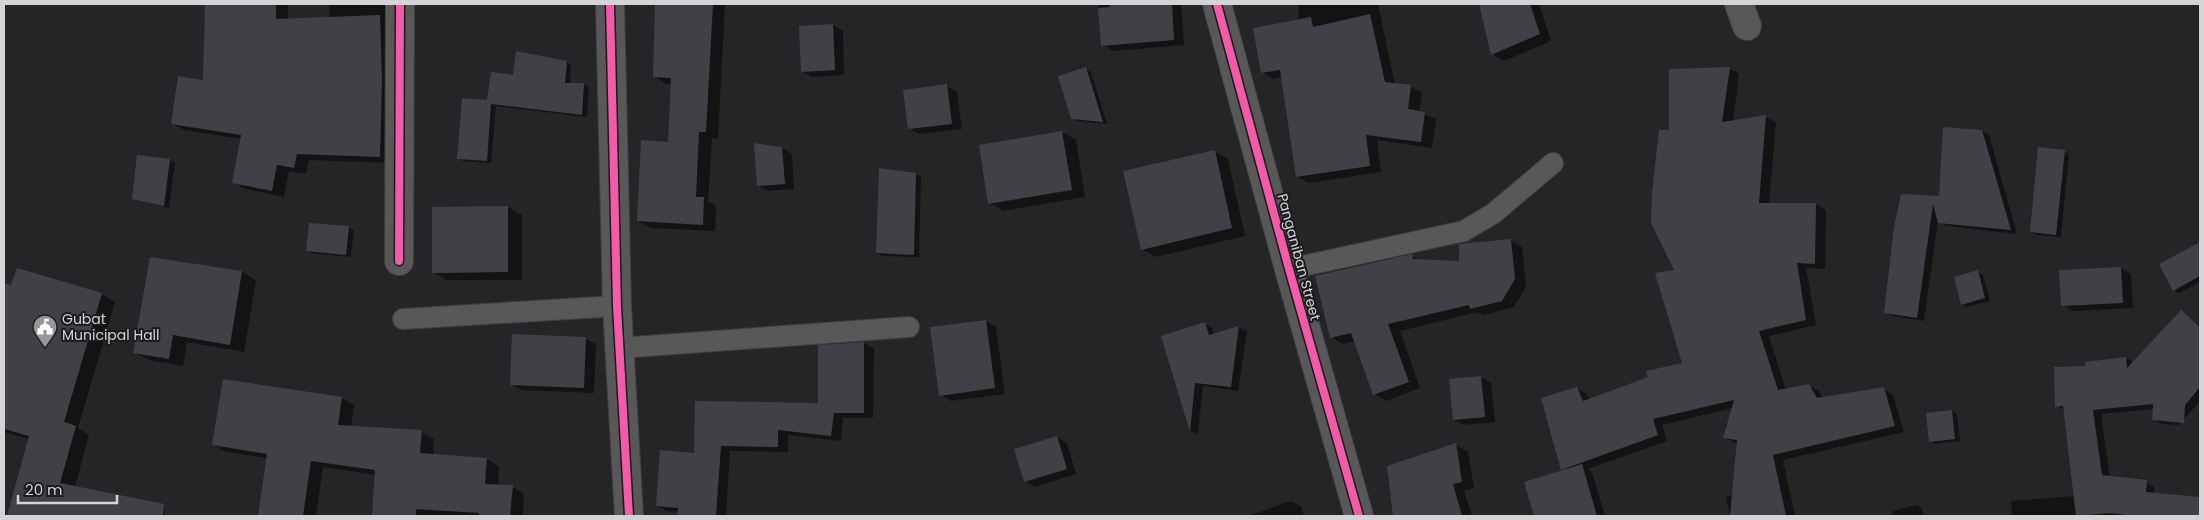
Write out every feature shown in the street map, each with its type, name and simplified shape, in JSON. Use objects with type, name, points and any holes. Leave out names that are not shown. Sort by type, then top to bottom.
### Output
[{"type":"street","points":[[399,261],[400,4]]},
{"type":"street","points":[[610,4],[617,306],[629,516]]},
{"type":"street","name":"Panganiban Street","points":[[1217,4],[1359,516]]},
{"type":"lane","points":[[1289,269],[1464,231],[1494,213],[1553,163]]},
{"type":"lane","points":[[403,319],[617,306]]},
{"type":"lane","points":[[620,348],[909,327]]},
{"type":"building","points":[[205,4],[276,4],[276,19],[380,15],[382,80],[380,157],[297,154],[294,168],[277,165],[272,191],[232,183],[241,135],[171,124],[178,76],[203,80]]},
{"type":"building","points":[[655,4],[713,4],[706,132],[699,132],[696,197],[704,197],[703,225],[637,221],[641,140],[668,142],[671,78],[653,77]]},
{"type":"building","points":[[1109,4],[1172,4],[1174,40],[1101,46],[1098,8],[1110,7]]},
{"type":"building","points":[[1479,4],[1530,4],[1540,34],[1491,55]]},
{"type":"building","points":[[1370,14],[1385,82],[1411,85],[1408,109],[1425,112],[1421,142],[1366,135],[1370,166],[1296,177],[1280,70],[1261,73],[1253,28],[1311,17],[1313,27]]},
{"type":"building","points":[[833,24],[835,70],[801,72],[799,26]]},
{"type":"building","points":[[516,51],[567,61],[565,83],[584,83],[582,115],[491,104],[487,161],[457,159],[462,98],[487,100],[491,72],[513,75]]},
{"type":"building","points":[[1086,67],[1103,122],[1071,119],[1058,76]]},
{"type":"building","points":[[1730,67],[1722,122],[1766,115],[1759,203],[1816,203],[1815,264],[1797,263],[1806,320],[1759,331],[1778,390],[1809,384],[1817,398],[1884,387],[1895,426],[1773,455],[1786,516],[1730,516],[1737,440],[1723,438],[1734,400],[1653,419],[1658,435],[1561,470],[1541,398],[1577,387],[1583,401],[1648,377],[1646,371],[1682,363],[1655,273],[1674,270],[1651,223],[1652,193],[1659,130],[1669,130],[1669,69]]},
{"type":"building","points":[[947,84],[952,124],[908,129],[903,90]]},
{"type":"building","points":[[1943,127],[1982,130],[2011,230],[1938,223],[1933,204],[1917,318],[1884,313],[1894,227],[1901,194],[1939,196]]},
{"type":"building","points":[[1062,131],[1072,190],[988,204],[979,145]]},
{"type":"building","points":[[754,143],[782,147],[785,184],[757,186]]},
{"type":"building","points":[[2038,147],[2065,150],[2056,235],[2030,232]]},
{"type":"building","points":[[1215,150],[1232,228],[1141,250],[1123,171]]},
{"type":"building","points":[[137,155],[170,159],[164,206],[132,199]]},
{"type":"building","points":[[879,168],[916,173],[914,255],[876,253]]},
{"type":"building","points":[[508,206],[508,272],[432,273],[432,207]]},
{"type":"building","points":[[309,223],[349,226],[346,255],[306,251]]},
{"type":"building","points":[[1511,239],[1515,279],[1502,301],[1470,309],[1469,305],[1388,324],[1409,382],[1373,395],[1351,333],[1330,338],[1315,276],[1412,254],[1413,259],[1459,261],[1459,244]]},
{"type":"building","points":[[2200,242],[2200,276],[2173,291],[2159,264]]},
{"type":"building","points":[[150,257],[242,271],[230,345],[173,335],[169,359],[133,353]]},
{"type":"building","points":[[2121,267],[2123,303],[2061,306],[2059,270]]},
{"type":"building","points":[[17,268],[102,293],[64,422],[76,426],[60,483],[164,504],[163,516],[7,516],[29,436],[4,429],[4,283],[11,285]]},
{"type":"building","points":[[1978,270],[1985,298],[1961,305],[1954,277]]},
{"type":"building","points":[[2181,310],[2200,327],[2200,387],[2185,405],[2184,423],[2152,420],[2153,404],[2093,410],[2102,475],[2147,480],[2146,492],[2200,497],[2200,516],[2134,516],[2110,513],[2076,516],[2063,406],[2055,407],[2054,367],[2085,366],[2085,362],[2126,357],[2127,368]]},
{"type":"building","points":[[986,320],[995,388],[939,396],[930,327]]},
{"type":"building","points":[[1205,322],[1209,335],[1239,326],[1231,387],[1195,383],[1190,432],[1161,336]]},
{"type":"building","points":[[512,334],[586,337],[584,388],[510,385]]},
{"type":"building","points":[[864,342],[864,413],[834,413],[831,436],[778,430],[778,447],[721,446],[716,516],[677,516],[678,508],[656,506],[660,450],[694,453],[695,401],[818,403],[818,345]]},
{"type":"building","points":[[1481,376],[1485,417],[1453,420],[1449,379]]},
{"type":"building","points":[[223,379],[342,397],[338,425],[422,430],[420,453],[487,458],[485,484],[513,485],[510,516],[479,516],[479,513],[416,509],[416,516],[372,516],[375,470],[311,461],[303,516],[258,516],[267,454],[212,445]]},
{"type":"building","points":[[1952,410],[1955,439],[1929,442],[1926,413]]},
{"type":"building","points":[[1057,436],[1067,469],[1024,482],[1014,449]]},
{"type":"building","points":[[1456,443],[1462,482],[1453,484],[1462,516],[1393,516],[1387,466]]},
{"type":"building","points":[[1582,464],[1597,516],[1534,516],[1524,482]]},
{"type":"cycle path","points":[[399,261],[400,4]]},
{"type":"cycle path","points":[[610,4],[617,306],[629,516]]},
{"type":"cycle path","points":[[1217,4],[1359,516]]},
{"type":"place","name":"Gubat Municipal Hall","points":[[45,348]]}]
